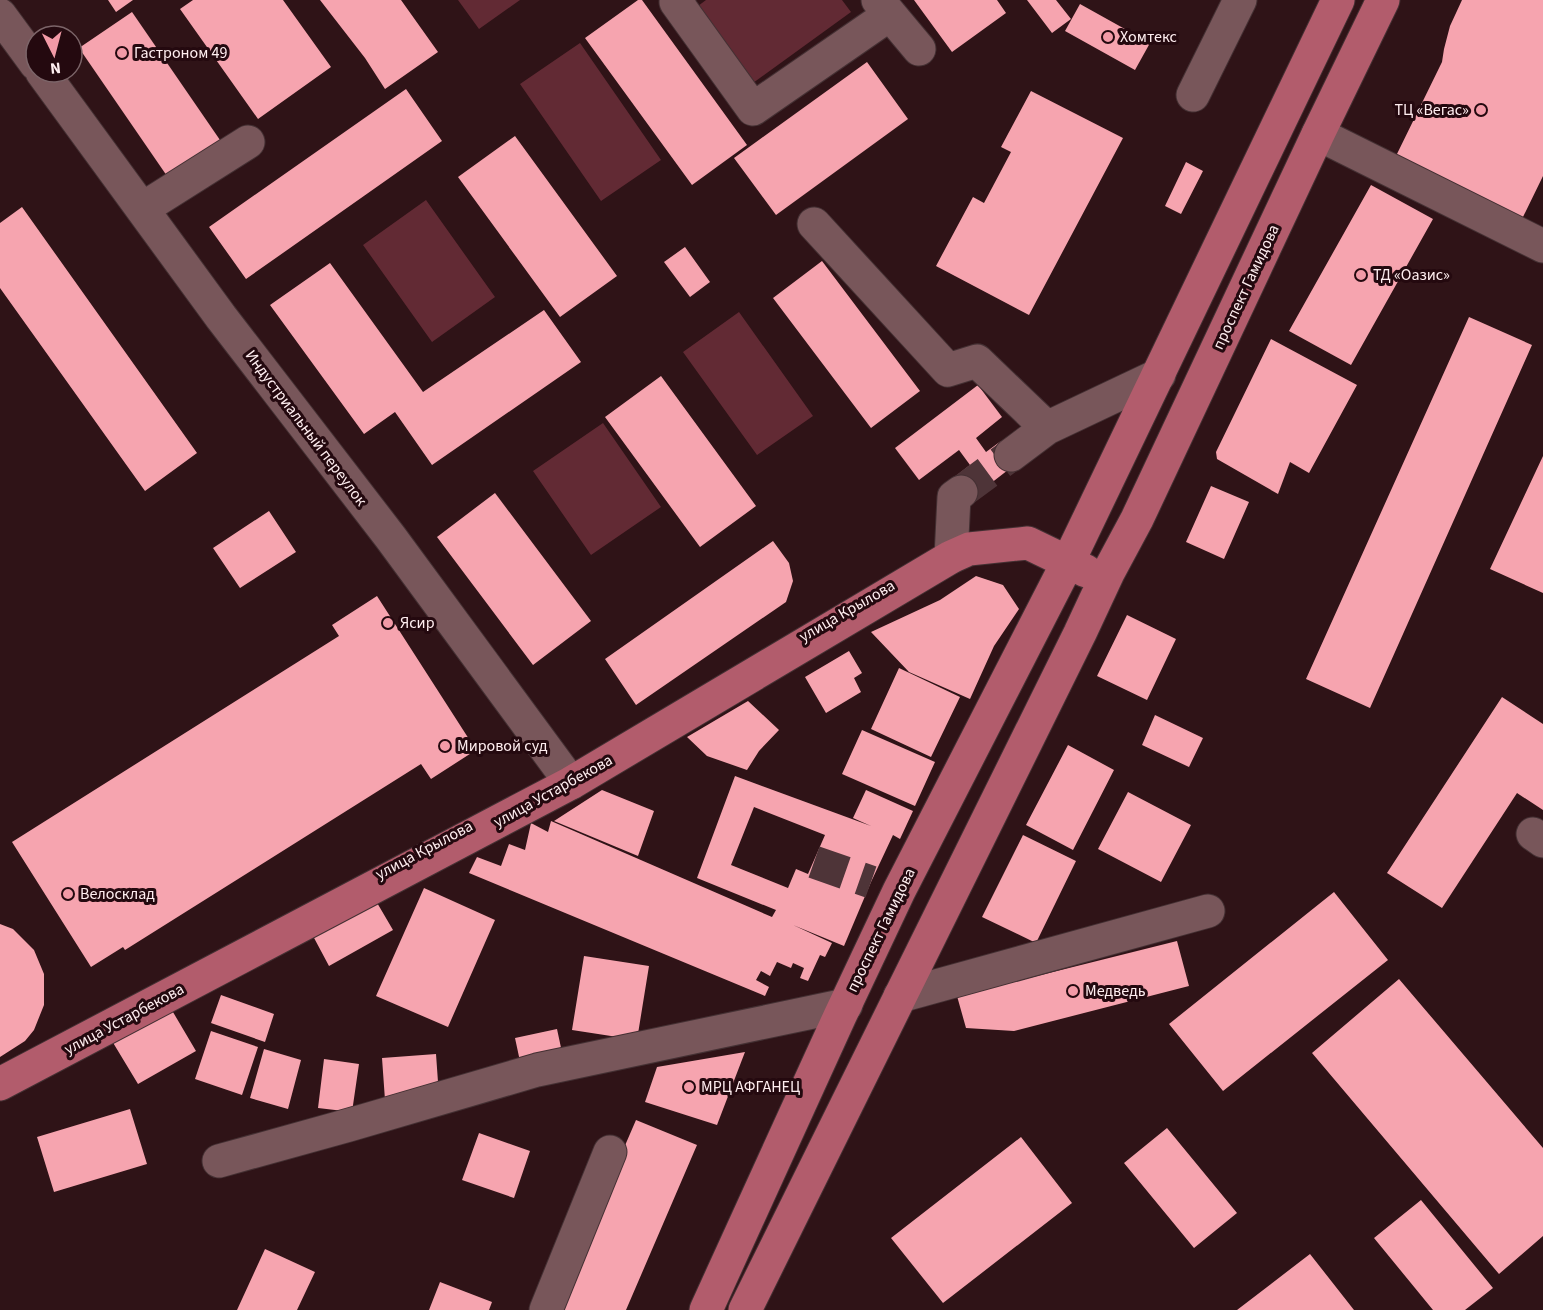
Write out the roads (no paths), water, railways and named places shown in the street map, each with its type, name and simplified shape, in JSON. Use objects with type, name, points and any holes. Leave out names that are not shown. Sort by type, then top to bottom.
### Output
[{"type":"main road","name":"проспект Гамидова","points":[[706,1310],[899,891],[1069,559],[1338,0]]},
{"type":"main road","name":"проспект Гамидова","points":[[745,1310],[1137,519],[1383,0]]},
{"type":"main road","name":"улица Крылова","points":[[0,1072],[569,779],[969,544],[1029,538],[1069,559]]},
{"type":"main road","points":[[1069,559],[1107,576]]},
{"type":"main road","name":"улица Устарбекова","points":[[0,1084],[569,779]]},
{"type":"street","points":[[679,0],[676,2],[753,109],[884,7],[919,49]]},
{"type":"street","points":[[1193,95],[1240,0]]},
{"type":"street","points":[[0,15],[24,48]]},
{"type":"street","name":"Индустриальный переулок","points":[[51,84],[228,326],[391,538],[569,779]]},
{"type":"street","points":[[1318,134],[1543,246]]},
{"type":"street","points":[[142,209],[248,142]]},
{"type":"street","points":[[814,224],[948,370],[978,361],[1047,428]]},
{"type":"street","points":[[1011,455],[1047,428],[1159,375]]},
{"type":"street","points":[[952,553],[954,497],[961,492]]},
{"type":"street","points":[[900,996],[1208,911]]},
{"type":"street","points":[[219,1161],[537,1070],[846,1005]]},
{"type":"street","points":[[546,1310],[610,1152]]},
{"type":"street","points":[[736,1244],[768,1261]]},
{"type":"tunnel","points":[[961,492],[1011,455]]},
{"type":"tunnel","points":[[814,862],[871,882]]},
{"type":"place","name":"Хомтекс","points":[[1108,37]]},
{"type":"place","name":"Гастроном 49","points":[[122,53]]},
{"type":"place","name":"ТЦ «Вегас»","points":[[1481,110]]},
{"type":"place","name":"ТД «Оазис»","points":[[1361,275]]},
{"type":"place","name":"Ясир","points":[[388,623]]},
{"type":"place","name":"Мировой суд","points":[[445,746]]},
{"type":"place","name":"Велосклад","points":[[68,894]]},
{"type":"place","name":"Медведь","points":[[1073,991]]},
{"type":"place","name":"МРЦ АФГАНЕЦ","points":[[689,1087]]}]
